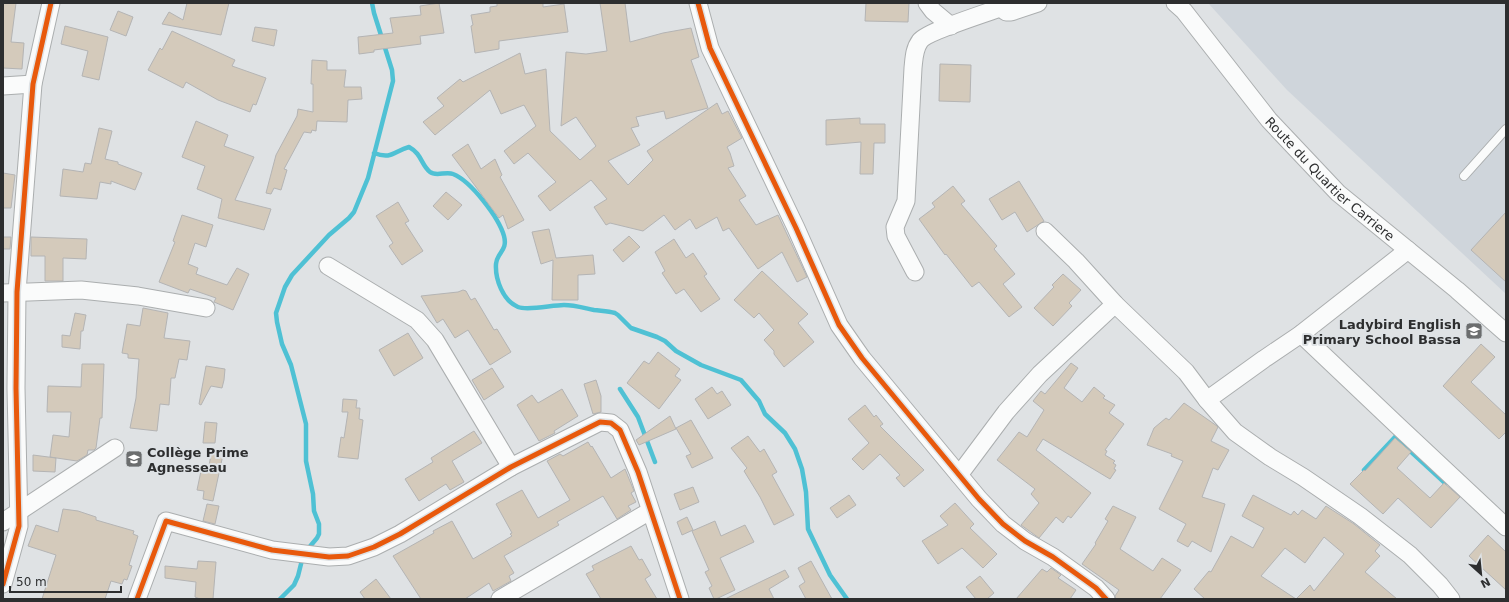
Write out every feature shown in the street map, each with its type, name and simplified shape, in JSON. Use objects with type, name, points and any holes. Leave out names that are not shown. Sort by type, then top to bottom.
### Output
[{"type":"street","points":[[3,584],[19,526],[16,388],[10,293],[33,84],[52,3]]},
{"type":"street","points":[[698,3],[710,48],[796,228],[839,324],[862,358],[979,500],[1003,524],[1025,541],[1053,557],[1090,584],[1106,599]]},
{"type":"street","points":[[927,3],[933,11],[951,26]]},
{"type":"street","points":[[915,272],[896,236],[895,227],[906,201],[915,48],[926,36],[998,5],[1006,12],[1011,12],[1038,3]]},
{"type":"street","name":"Route du Quartier Carriere","points":[[1175,3],[1184,11],[1269,120],[1338,193],[1457,290],[1506,333]]},
{"type":"street","points":[[3,86],[33,84]]},
{"type":"street","points":[[1044,231],[1076,261],[1115,304],[1186,372],[1207,400],[1235,432],[1270,457],[1360,516],[1410,555],[1440,585],[1451,599]]},
{"type":"street","points":[[1207,400],[1302,334],[1408,250]]},
{"type":"street","points":[[328,266],[417,320],[435,340],[511,466]]},
{"type":"street","points":[[10,293],[81,290],[138,296],[206,308]]},
{"type":"street","points":[[959,475],[1006,412],[1035,379],[1115,304]]},
{"type":"street","points":[[1302,334],[1404,432],[1506,526]]},
{"type":"street","points":[[137,599],[166,521],[272,550],[329,557],[348,556],[374,548],[400,534],[511,466],[600,422],[611,423],[620,430],[638,472],[680,599]]},
{"type":"street","points":[[3,522],[116,448]]},
{"type":"street","points":[[500,599],[650,511]]},
{"type":"lane","points":[[1464,176],[1506,129]]},
{"type":"shaded area","points":[[1208,3],[1506,3],[1506,294],[1287,90]]},
{"type":"building","points":[[3,3],[16,3],[11,42],[24,43],[22,69],[3,68]]},
{"type":"building","points":[[187,3],[229,3],[221,35],[162,24],[169,12],[183,20]]},
{"type":"building","points":[[439,3],[444,33],[420,36],[421,44],[374,50],[374,52],[359,54],[358,37],[393,33],[390,18],[421,15],[420,6]]},
{"type":"building","points":[[497,3],[543,3],[543,7],[564,4],[568,32],[499,41],[499,49],[475,53],[471,15],[490,12],[490,7],[497,6]]},
{"type":"building","points":[[600,3],[625,3],[630,42],[663,33],[691,28],[699,57],[691,60],[708,108],[666,119],[664,111],[636,117],[639,126],[631,128],[640,145],[608,161],[628,185],[653,160],[647,151],[717,103],[722,114],[728,111],[742,138],[727,147],[734,166],[728,168],[746,196],[739,200],[756,225],[778,215],[807,277],[797,282],[782,252],[758,269],[729,228],[723,231],[717,217],[696,229],[690,219],[675,230],[664,215],[643,231],[610,223],[606,225],[594,207],[607,199],[591,180],[550,211],[538,196],[556,182],[528,153],[514,164],[504,151],[536,126],[524,105],[501,114],[490,90],[435,135],[423,122],[444,106],[437,98],[460,79],[463,82],[520,53],[525,74],[546,69],[550,131],[580,160],[596,146],[576,117],[561,126],[566,52],[586,54],[607,51]]},
{"type":"building","points":[[866,3],[909,3],[908,22],[865,21]]},
{"type":"building","points":[[118,11],[133,17],[126,36],[110,30]]},
{"type":"building","points":[[65,26],[108,37],[99,80],[82,76],[88,51],[61,44]]},
{"type":"building","points":[[255,27],[277,30],[274,46],[252,41]]},
{"type":"building","points":[[172,31],[235,60],[232,66],[266,78],[256,105],[253,104],[250,112],[218,100],[186,82],[183,88],[148,70],[160,48],[162,50]]},
{"type":"building","points":[[312,60],[327,61],[327,70],[346,70],[344,87],[361,87],[362,99],[348,100],[347,122],[317,121],[316,131],[312,130],[311,133],[304,132],[284,169],[287,170],[281,190],[274,188],[271,194],[266,193],[276,155],[297,116],[298,109],[313,112],[313,84],[311,84]]},
{"type":"building","points":[[940,64],[971,65],[970,102],[939,101]]},
{"type":"building","points":[[860,118],[860,124],[885,124],[885,143],[874,143],[873,174],[860,174],[861,142],[826,145],[826,120]]},
{"type":"building","points":[[196,121],[228,135],[224,146],[254,157],[235,200],[271,209],[264,230],[218,218],[222,199],[197,189],[205,166],[182,157]]},
{"type":"building","points":[[99,128],[112,131],[105,159],[118,162],[118,164],[142,173],[135,190],[111,181],[111,184],[100,182],[97,199],[60,196],[63,169],[83,172],[85,163],[91,164]]},
{"type":"building","points":[[468,144],[481,169],[495,159],[502,175],[500,177],[524,220],[508,229],[503,215],[499,218],[452,155]]},
{"type":"building","points":[[3,173],[15,175],[11,208],[3,208]]},
{"type":"building","points":[[1019,181],[1044,221],[1027,232],[1015,212],[1002,220],[989,199]]},
{"type":"building","points":[[953,186],[965,201],[961,204],[997,246],[994,249],[1015,274],[1003,284],[1022,307],[1009,317],[979,282],[972,287],[946,254],[945,255],[919,219],[935,207],[932,203]]},
{"type":"building","points":[[446,192],[462,205],[448,220],[433,206]]},
{"type":"building","points":[[398,202],[409,221],[405,223],[423,251],[402,265],[389,246],[393,243],[376,216]]},
{"type":"building","points":[[1506,212],[1506,282],[1471,250]]},
{"type":"building","points":[[182,215],[213,225],[206,247],[195,243],[188,264],[198,268],[196,274],[227,285],[237,268],[249,274],[233,310],[214,302],[216,298],[190,289],[188,293],[159,282],[175,242],[173,241]]},
{"type":"building","points":[[549,229],[556,258],[593,255],[595,274],[578,275],[578,300],[552,300],[553,260],[541,264],[532,232]]},
{"type":"building","points":[[629,236],[640,247],[623,262],[613,250]]},
{"type":"building","points":[[3,237],[11,237],[10,249],[3,249]]},
{"type":"building","points":[[31,237],[87,239],[86,259],[63,258],[63,281],[45,281],[45,256],[31,256]]},
{"type":"building","points":[[674,239],[686,258],[693,253],[707,274],[704,276],[720,299],[701,312],[684,289],[676,294],[662,273],[665,271],[655,252]]},
{"type":"building","points":[[762,271],[808,314],[798,323],[814,342],[784,367],[774,354],[774,351],[764,340],[774,330],[759,313],[754,318],[734,300]]},
{"type":"building","points":[[1063,274],[1081,290],[1069,303],[1072,306],[1053,326],[1034,308],[1054,287],[1052,285]]},
{"type":"building","points":[[463,290],[466,291],[471,300],[475,298],[494,330],[497,329],[511,352],[490,365],[468,330],[455,338],[443,319],[437,323],[421,296],[458,292]]},
{"type":"building","points":[[143,308],[168,313],[164,338],[190,341],[187,360],[179,359],[175,378],[171,378],[169,405],[160,404],[157,431],[130,428],[136,398],[139,359],[128,358],[128,354],[122,353],[127,324],[140,326]]},
{"type":"building","points":[[75,313],[86,315],[83,331],[81,331],[80,349],[62,347],[62,335],[70,336]]},
{"type":"building","points":[[408,333],[423,358],[394,376],[379,350]]},
{"type":"building","points":[[1481,344],[1495,357],[1471,382],[1506,415],[1506,432],[1499,439],[1443,386]]},
{"type":"building","points":[[658,352],[680,369],[675,376],[681,380],[659,409],[627,383],[644,361],[649,364]]},
{"type":"building","points":[[1071,363],[1078,368],[1064,388],[1082,402],[1094,387],[1105,396],[1103,398],[1115,405],[1109,413],[1124,424],[1105,450],[1107,451],[1105,455],[1115,461],[1113,463],[1116,465],[1114,469],[1116,470],[1110,479],[1043,439],[1036,450],[1091,493],[1071,518],[1068,516],[1063,523],[1056,517],[1039,538],[1021,525],[1039,503],[1031,494],[1035,489],[997,460],[1019,432],[1027,437],[1044,410],[1033,401],[1041,391],[1045,394]]},
{"type":"building","points":[[82,364],[104,364],[102,418],[100,418],[96,448],[94,450],[88,450],[87,455],[77,461],[50,457],[53,435],[69,437],[71,412],[47,412],[48,386],[81,387]]},
{"type":"building","points":[[206,366],[225,369],[224,380],[222,388],[211,386],[201,405],[199,404]]},
{"type":"building","points":[[492,368],[504,387],[484,400],[472,380]]},
{"type":"building","points":[[596,380],[601,396],[601,412],[593,414],[584,384]]},
{"type":"building","points":[[712,387],[717,394],[722,391],[731,405],[708,419],[695,399]]},
{"type":"building","points":[[562,389],[578,416],[554,431],[555,433],[539,441],[517,405],[532,395],[538,403]]},
{"type":"building","points":[[343,399],[357,400],[356,408],[360,408],[359,419],[363,420],[358,459],[338,457],[341,437],[344,438],[348,412],[342,412]]},
{"type":"building","points":[[1184,403],[1218,427],[1211,441],[1229,450],[1218,470],[1213,468],[1202,497],[1225,504],[1211,552],[1192,541],[1188,547],[1177,541],[1186,524],[1159,509],[1183,461],[1171,456],[1172,454],[1147,445],[1154,428],[1166,418],[1169,420]]},
{"type":"building","points":[[865,405],[874,417],[876,415],[883,424],[880,426],[924,470],[904,487],[896,478],[900,475],[880,454],[863,470],[852,459],[869,443],[848,419]]},
{"type":"building","points":[[670,416],[676,429],[639,445],[636,440]]},
{"type":"building","points":[[691,420],[713,458],[692,468],[686,456],[691,454],[676,428]]},
{"type":"building","points":[[205,422],[217,423],[215,443],[203,443]]},
{"type":"building","points":[[474,431],[482,443],[452,461],[464,482],[450,490],[446,484],[419,501],[405,479],[433,462],[431,458]]},
{"type":"building","points":[[748,436],[760,452],[764,449],[777,472],[772,475],[794,515],[774,525],[760,497],[744,471],[747,468],[731,448]]},
{"type":"building","points":[[1395,438],[1411,452],[1397,468],[1430,498],[1444,483],[1460,497],[1431,528],[1398,498],[1383,514],[1350,484],[1364,470],[1365,471]]},
{"type":"building","points":[[588,442],[591,447],[592,446],[611,478],[625,469],[634,491],[631,493],[636,502],[628,506],[631,510],[617,519],[603,496],[557,522],[559,525],[504,556],[514,573],[509,576],[511,581],[493,591],[489,583],[465,599],[421,599],[393,556],[452,521],[473,559],[512,536],[510,534],[512,533],[496,504],[522,490],[538,518],[570,500],[547,461],[560,454],[563,456]]},
{"type":"building","points":[[212,448],[224,450],[213,501],[203,499],[204,491],[197,490],[201,471],[208,472]]},
{"type":"building","points":[[33,455],[56,458],[55,472],[33,471]]},
{"type":"building","points":[[693,487],[699,502],[680,510],[674,494]]},
{"type":"building","points":[[849,495],[856,505],[837,518],[830,508]]},
{"type":"building","points":[[1253,495],[1291,515],[1294,511],[1298,515],[1302,510],[1316,519],[1326,506],[1354,524],[1380,545],[1375,551],[1380,556],[1365,572],[1397,599],[1296,599],[1205,599],[1194,589],[1209,571],[1211,572],[1231,536],[1253,548],[1264,528],[1242,516]],"holes":[[[1324,537],[1344,554],[1314,591],[1310,585],[1296,599],[1261,576],[1285,548],[1305,563]]]},
{"type":"building","points":[[955,503],[974,524],[970,528],[997,554],[983,568],[962,548],[938,564],[922,541],[948,525],[940,516]]},
{"type":"building","points":[[207,504],[219,506],[215,524],[203,521]]},
{"type":"building","points":[[1113,506],[1136,517],[1120,549],[1153,571],[1162,558],[1181,570],[1160,599],[1116,599],[1115,596],[1119,590],[1082,564],[1096,544],[1095,543],[1108,521],[1105,519]]},
{"type":"building","points":[[63,509],[78,511],[96,517],[96,520],[134,531],[133,534],[138,536],[129,565],[132,566],[127,580],[124,579],[122,584],[111,581],[105,599],[42,599],[56,555],[28,546],[36,525],[58,532]]},
{"type":"building","points":[[687,517],[693,530],[682,535],[677,522]]},
{"type":"building","points":[[715,521],[721,536],[745,525],[754,542],[720,558],[735,590],[714,599],[709,588],[712,586],[705,572],[709,570],[692,531]]},
{"type":"building","points":[[1488,535],[1506,552],[1506,590],[1469,556]]},
{"type":"building","points":[[631,546],[639,560],[642,559],[651,575],[645,579],[657,599],[601,599],[586,574],[594,570],[592,566]]},
{"type":"building","points":[[198,561],[216,562],[213,599],[200,599],[195,597],[196,582],[165,578],[165,566],[197,569]]},
{"type":"building","points":[[811,561],[832,599],[806,599],[799,586],[805,582],[798,568]]},
{"type":"building","points":[[1051,568],[1061,575],[1058,578],[1076,590],[1070,599],[1016,599],[1042,569],[1047,572]]},
{"type":"building","points":[[785,570],[789,577],[769,589],[774,599],[725,599]]},
{"type":"building","points":[[980,576],[994,593],[987,599],[976,599],[966,587]]},
{"type":"building","points":[[376,579],[391,599],[365,599],[360,592]]},
{"type":"waterway","points":[[307,550],[319,534],[319,524],[314,511],[313,494],[306,461],[306,424],[291,365],[282,344],[276,313],[285,287],[292,275],[329,235],[354,212],[368,178],[393,81],[392,70],[372,3]]},
{"type":"waterway","points":[[374,153],[385,156],[409,147],[419,156],[430,172],[435,174],[453,174],[468,184],[476,192],[490,210],[504,236],[505,245],[498,257],[496,270],[501,289],[504,295],[513,304],[522,308],[568,305],[615,313],[631,328],[665,341],[676,351],[701,365],[741,380],[759,401],[765,414],[785,433],[795,449],[802,469],[806,492],[808,529],[830,575],[847,599]]},
{"type":"waterway","points":[[620,389],[638,417],[655,462]]},
{"type":"waterway","points":[[1364,470],[1395,437],[1445,483]]},
{"type":"waterway","points":[[280,599],[294,585],[303,556]]},
{"type":"cycle path","points":[[3,584],[19,526],[16,388],[17,292],[33,84],[51,3]]},
{"type":"cycle path","points":[[698,3],[710,48],[796,228],[839,325],[862,358],[979,499],[1003,524],[1025,541],[1053,557],[1096,588],[1106,599]]},
{"type":"cycle path","points":[[137,599],[166,521],[272,550],[329,557],[348,556],[374,547],[400,534],[511,467],[600,422],[611,423],[620,430],[638,472],[680,599]]},
{"type":"place","name":"Ladybird English Primary School Bassa","points":[[1474,331]]},
{"type":"place","name":"Collège Prime Agnesseau","points":[[134,459]]}]
